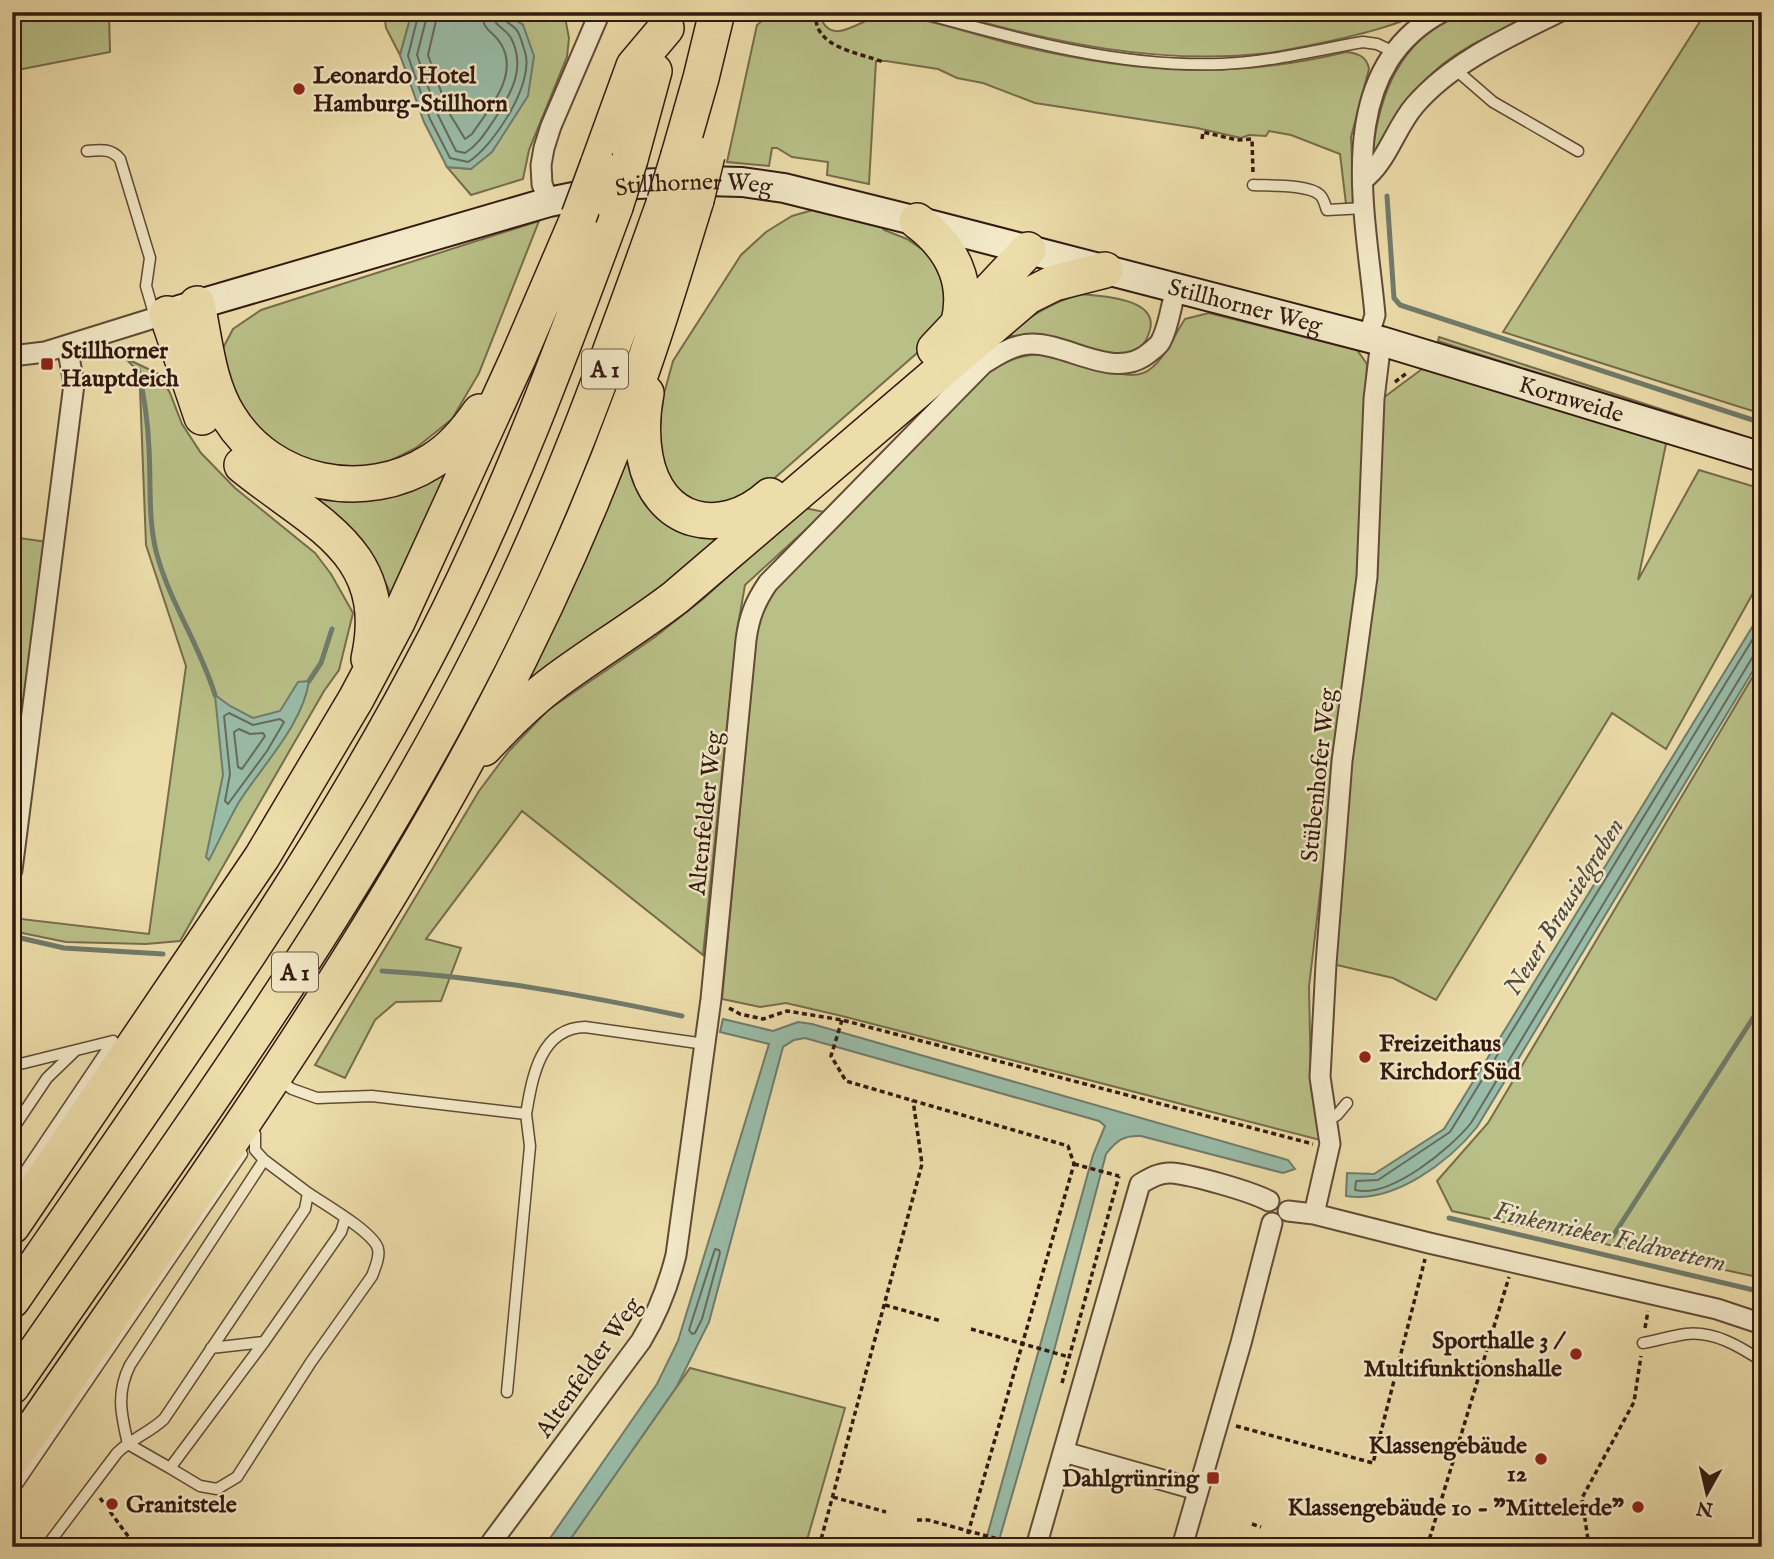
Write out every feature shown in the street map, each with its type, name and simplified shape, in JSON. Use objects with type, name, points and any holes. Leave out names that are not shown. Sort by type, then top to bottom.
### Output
[{"type":"highway","name":"A 1","points":[[12,1386],[276,1002],[339,904],[420,768],[481,655],[537,535],[680,201],[693,155],[701,78],[717,12]]},
{"type":"highway","name":"A 1","points":[[12,1300],[296,882],[377,747],[437,635],[521,455],[615,207],[614,162],[668,20]]},
{"type":"highway","points":[[12,1226],[262,857],[356,699],[397,622],[519,358],[564,209],[614,162]]},
{"type":"highway","points":[[680,201],[643,411],[645,459],[654,484],[669,503],[685,515],[703,522],[724,521],[744,515],[762,504],[918,366],[1028,250]]},
{"type":"highway","points":[[917,221],[940,242],[956,266],[962,290],[957,326]]},
{"type":"highway","points":[[1028,250],[1032,280],[1028,296]]},
{"type":"highway","points":[[456,779],[531,702],[556,681],[644,622],[676,597],[1028,296],[1054,284],[1105,270]]},
{"type":"highway","points":[[173,312],[211,375],[219,399],[241,434],[268,459],[290,471],[337,484],[388,480],[432,461],[453,445],[472,423],[519,358]]},
{"type":"highway","points":[[173,312],[194,397],[202,418],[213,435],[244,467],[331,531],[362,571],[371,594],[373,637],[356,699]]},
{"type":"highway","points":[[12,1459],[269,1085],[371,925],[456,779],[536,623],[589,508],[657,328]]},
{"type":"highway","points":[[113,1041],[159,1011]]},
{"type":"highway","points":[[260,1147],[269,1085]]},
{"type":"main road","name":"Stillhorner Weg","points":[[173,312],[564,209],[637,184],[706,181],[784,188],[1375,340]]},
{"type":"main road","name":"Kornweide","points":[[1375,340],[1762,457]]},
{"type":"street","points":[[564,209],[542,184],[544,148],[600,12]]},
{"type":"street","name":"Stübenhofer Weg","points":[[1314,1214],[1329,1148],[1321,1091],[1321,1068],[1333,859],[1342,761],[1367,578],[1375,315],[1362,148],[1368,110],[1381,73],[1394,52],[1416,30],[1442,12]]},
{"type":"street","points":[[1363,180],[1373,171],[1415,105],[1456,70],[1492,47],[1559,12]]},
{"type":"street","name":"Altenfelder Weg","points":[[488,1547],[641,1341],[657,1316],[668,1287],[676,1255],[711,999],[746,640],[749,617],[757,599],[768,583],[983,365],[1012,348],[1030,344],[1050,346],[1116,365],[1132,363],[1147,355],[1161,342],[1176,289]]},
{"type":"street","name":"Stillhorner Weg","points":[[12,356],[68,346],[173,312]]},
{"type":"street","points":[[12,870],[74,384],[68,346]]},
{"type":"street","points":[[1026,1546],[1063,1452],[1140,1184],[1155,1175],[1170,1173],[1253,1194],[1269,1202],[1264,1213],[1280,1217],[1314,1214],[1739,1315],[1762,1324]]},
{"type":"street","points":[[1182,1547],[1217,1421],[1280,1217]]},
{"type":"street","points":[[1063,1452],[1198,1490]]},
{"type":"lane","points":[[919,12],[1044,44],[1095,54],[1178,64],[1251,62],[1363,42],[1377,44],[1394,52]]},
{"type":"lane","points":[[1456,70],[1493,102],[1578,151]]},
{"type":"lane","points":[[87,151],[103,150],[115,153],[120,159],[150,258],[146,286],[173,312]]},
{"type":"lane","points":[[1253,185],[1282,186],[1314,192],[1322,196],[1327,210],[1365,208]]},
{"type":"lane","points":[[507,1392],[530,1146],[526,1114],[536,1065],[550,1044],[570,1030],[585,1027],[705,1044]]},
{"type":"lane","points":[[12,1066],[113,1041]]},
{"type":"lane","points":[[12,1191],[113,1041]]},
{"type":"lane","points":[[12,1130],[47,1078],[75,1050]]},
{"type":"lane","points":[[269,1085],[292,1089],[317,1098],[372,1096],[526,1114]]},
{"type":"lane","points":[[1327,1121],[1347,1103]]},
{"type":"lane","points":[[260,1147],[309,1193],[371,1237],[378,1248],[376,1265],[372,1276],[311,1362],[237,1477],[216,1489],[201,1486],[128,1444],[122,1413],[121,1381],[260,1147]]},
{"type":"lane","points":[[12,1493],[223,1186],[260,1147]]},
{"type":"lane","points":[[46,1547],[117,1453],[150,1432],[164,1419],[305,1209],[309,1193]]},
{"type":"lane","points":[[170,1468],[264,1342],[341,1232],[345,1219]]},
{"type":"lane","points":[[1643,1343],[1686,1334],[1707,1334],[1723,1339],[1762,1361]]},
{"type":"lane","points":[[211,1348],[264,1342]]},
{"type":"lane","points":[[12,1529],[17,1547]]},
{"type":"path","points":[[816,12],[817,26],[827,40],[843,49],[883,62]]},
{"type":"path","points":[[1202,139],[1203,132],[1237,140],[1252,139],[1253,185]]},
{"type":"path","points":[[711,999],[740,1014],[762,1018],[786,1011],[841,1023],[1329,1148]]},
{"type":"path","points":[[841,1023],[831,1056],[846,1081],[1068,1146],[1074,1164],[964,1547]]},
{"type":"path","points":[[818,1547],[922,1164],[913,1101]]},
{"type":"path","points":[[971,1329],[1069,1357],[1119,1175],[1074,1164]]},
{"type":"path","points":[[1217,1421],[1373,1463],[1429,1243]]},
{"type":"path","points":[[1427,1547],[1513,1262]]},
{"type":"path","points":[[1589,1547],[1582,1498],[1634,1402],[1651,1294]]},
{"type":"path","points":[[885,1306],[941,1321]]},
{"type":"path","points":[[92,1487],[136,1547]]},
{"type":"path","points":[[832,1497],[886,1512]]},
{"type":"path","points":[[917,1520],[928,1520],[1026,1546]]},
{"type":"path","points":[[1252,1524],[1261,1527]]},
{"type":"path","points":[[1299,1541],[1317,1547]]},
{"type":"green space","points":[[12,12],[109,12],[110,52],[12,71]]},
{"type":"green space","points":[[384,12],[412,12],[400,55],[386,28]]},
{"type":"green space","points":[[504,12],[564,12],[569,38],[567,57],[529,150],[523,179],[471,195],[447,167],[471,169],[523,25]]},
{"type":"green space","points":[[773,12],[819,12],[823,23],[836,31],[853,27],[879,15],[894,14],[1066,56],[1106,63],[1184,70],[1263,67],[1346,52],[1358,54],[1364,58],[1369,69],[1351,137],[1354,203],[1346,204],[1340,154],[1291,135],[1269,131],[1266,136],[1249,135],[1241,138],[1197,128],[1035,103],[983,83],[957,78],[938,69],[886,61],[876,61],[869,184],[827,175],[828,162],[792,157],[777,148],[772,148],[769,166],[727,162],[757,25]]},
{"type":"green space","points":[[946,12],[1423,12],[1366,32],[1268,53],[1187,56],[1146,54],[1065,42]]},
{"type":"green space","points":[[1458,12],[1542,12],[1478,42],[1448,60],[1416,91],[1375,155],[1372,155],[1381,110],[1396,72],[1421,39]]},
{"type":"green space","points":[[1706,12],[1762,12],[1762,414],[1503,332]]},
{"type":"green space","points":[[823,207],[878,220],[884,230],[907,239],[929,254],[942,274],[946,294],[942,321],[925,346],[745,504],[715,511],[669,491],[656,423],[673,361],[741,255],[766,232],[792,216]]},
{"type":"green space","points":[[539,221],[479,373],[452,419],[416,448],[386,463],[357,470],[327,469],[275,444],[242,412],[224,364],[223,348],[233,329],[261,310]]},
{"type":"green space","points":[[1080,294],[1127,301],[1147,312],[1151,321],[1143,345],[1133,352],[1111,354],[1043,336],[1005,335],[1041,311]]},
{"type":"green space","points":[[1209,313],[1357,350],[1367,364],[1357,578],[1309,987],[1311,1088],[1320,1140],[842,1016],[786,1003],[760,1007],[722,999],[756,639],[759,617],[775,589],[989,372],[1020,357],[1049,355],[1123,374],[1139,374],[1150,369],[1162,357],[1185,319]]},
{"type":"green space","points":[[1439,337],[1762,442],[1762,446],[1438,341]]},
{"type":"green space","points":[[125,358],[159,374],[182,424],[201,453],[235,488],[315,553],[331,574],[353,613],[339,670],[324,691],[180,941],[146,944],[66,942],[12,931],[13,918],[149,934],[186,666],[146,545],[140,389],[135,368]]},
{"type":"green space","points":[[1422,369],[1667,439],[1638,580],[1699,470],[1762,489],[1762,577],[1666,749],[1612,713],[1436,1000],[1393,978],[1328,963],[1379,401]]},
{"type":"green space","points":[[633,441],[637,469],[745,529],[520,691]]},
{"type":"green space","points":[[440,467],[450,480],[395,603],[370,559],[314,499],[327,492]]},
{"type":"green space","points":[[804,508],[825,512],[745,585],[737,631],[703,955],[522,811],[426,939],[461,948],[441,1001],[396,1002],[375,1020],[345,1078],[315,1065],[479,791],[509,751],[548,710],[655,637],[703,599]]},
{"type":"green space","points":[[12,537],[48,542],[12,803]]},
{"type":"green space","points":[[1762,661],[1762,1278],[1452,1211],[1437,1181],[1488,1123]]},
{"type":"green space","points":[[690,1368],[845,1408],[805,1547],[584,1547],[568,1542]]},
{"type":"water","points":[[412,12],[504,12],[523,25],[534,56],[528,96],[492,152],[471,169],[447,167],[424,122],[400,55]]},
{"type":"water","points":[[1762,611],[1762,656],[1477,1127],[1451,1154],[1419,1178],[1382,1194],[1346,1196],[1347,1173],[1374,1174],[1444,1129]]},
{"type":"water","points":[[309,681],[299,713],[239,802],[209,860],[206,857],[223,775],[215,695],[253,718],[280,711],[298,682]]},
{"type":"water","points":[[723,1019],[773,1031],[798,1022],[812,1024],[1288,1160],[1295,1169],[1283,1173],[1141,1136],[1121,1139],[1106,1154],[1055,1347],[997,1547],[984,1547],[1093,1155],[1105,1126],[1099,1121],[805,1038],[794,1040],[783,1047],[709,1322],[677,1386],[565,1547],[544,1547],[657,1384],[678,1341],[769,1044],[720,1032]]},
{"type":"waterway","points":[[1387,196],[1394,298],[1400,305],[1762,423]]},
{"type":"waterway","points":[[138,369],[148,429],[153,539],[169,588],[215,695]]},
{"type":"waterway","points":[[309,681],[321,663],[332,629]]},
{"type":"waterway","points":[[12,936],[64,948],[163,954]]},
{"type":"waterway","points":[[382,971],[533,988],[682,1016]]},
{"type":"waterway","points":[[1613,1236],[1762,1004]]},
{"type":"waterway","name":"Finkenrieker Feldwettern","points":[[1449,1218],[1762,1292]]},
{"type":"place","name":"Leonardo Hotel Hamburg-Stillhorn","points":[[299,89]]},
{"type":"place","name":"Stillhorner Hauptdeich","points":[[47,364]]},
{"type":"place","name":"Freizeithaus Kirchdorf Süd","points":[[1365,1057]]},
{"type":"place","name":"Sporthalle 3 / Multifunktionshalle","points":[[1576,1354]]},
{"type":"place","name":"Klassengebäude 12","points":[[1541,1459]]},
{"type":"place","name":"Dahlgrünring","points":[[1213,1478]]},
{"type":"place","name":"Granitstele","points":[[112,1504]]},
{"type":"place","name":"Klassengebäude 10 - \"Mittelerde\"","points":[[1638,1507]]},
{"type":"water label","name":"Neuer Brausielgraben","points":[[1563,906]]}]
